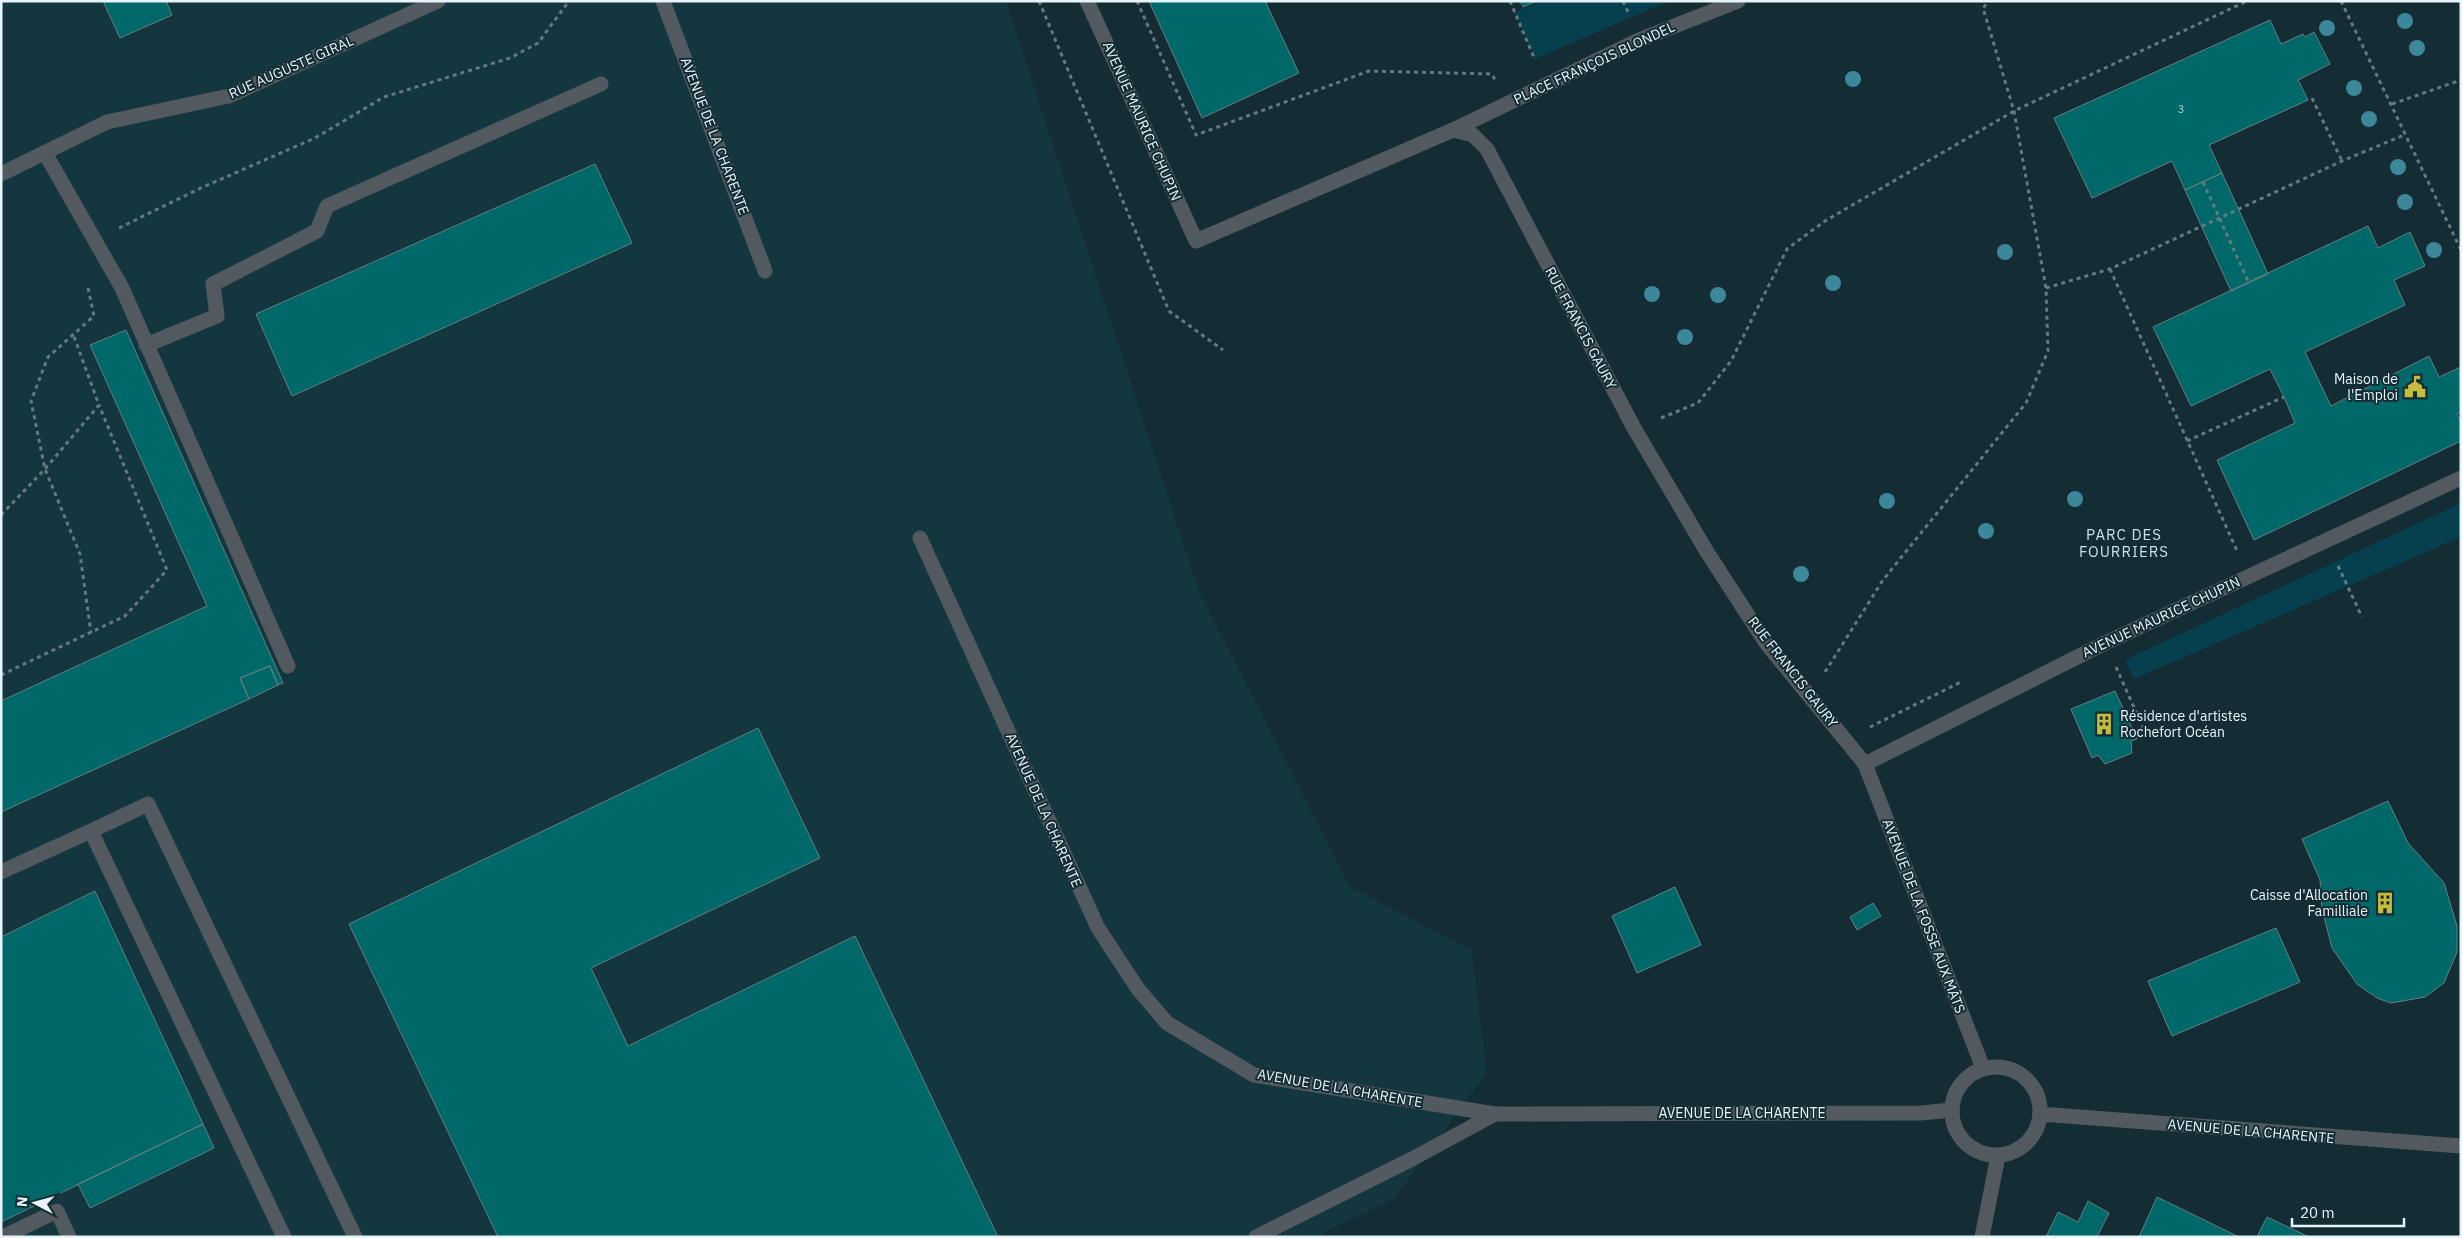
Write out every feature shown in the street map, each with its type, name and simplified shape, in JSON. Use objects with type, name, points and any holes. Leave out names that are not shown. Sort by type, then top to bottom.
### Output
[{"type":"street","name":"RUE AUGUSTE GIRAL","points":[[1,174],[107,122],[228,96],[438,1]]},
{"type":"street","name":"AVENUE DE LA CHARENTE","points":[[663,1],[765,271]]},
{"type":"street","name":"AVENUE MAURICE CHUPIN","points":[[1087,1],[1196,241],[1453,130]]},
{"type":"street","name":"PLACE FRANÇOIS BLONDEL","points":[[1453,130],[1639,40],[1738,1]]},
{"type":"street","points":[[146,346],[217,316],[212,284],[317,231],[327,206],[601,84]]},
{"type":"street","name":"RUE FRANCIS GAURY","points":[[1453,130],[1473,135],[1487,149],[1634,428],[1707,552],[1766,642],[1865,764]]},
{"type":"street","points":[[45,153],[122,288],[288,666]]},
{"type":"street","name":"AVENUE MAURICE CHUPIN","points":[[1865,764],[2105,643],[2461,478]]},
{"type":"street","name":"AVENUE DE LA CHARENTE","points":[[920,538],[1098,928],[1138,989],[1167,1023],[1254,1075],[1495,1114],[1921,1113],[1952,1110]]},
{"type":"street","name":"AVENUE DE LA FOSSE AUX MÂTS","points":[[1865,764],[1983,1068]]},
{"type":"street","points":[[1,872],[148,804],[355,1237]]},
{"type":"street","points":[[91,831],[284,1237]]},
{"type":"street","points":[[1996,1066],[2011,1069],[2023,1076],[2033,1086],[2040,1100],[2038,1127],[2022,1148],[1998,1156],[1984,1154],[1970,1147],[1960,1138],[1954,1124],[1952,1110],[1954,1096],[1970,1074],[1983,1068],[1996,1066]]},
{"type":"street","points":[[1256,1237],[1412,1159],[1495,1114]]},
{"type":"street","name":"AVENUE DE LA CHARENTE","points":[[2040,1114],[2461,1146]]},
{"type":"street","points":[[1982,1237],[1998,1156]]},
{"type":"street","points":[[3,1237],[57,1211],[69,1237]]},
{"type":"path","points":[[91,633],[80,554],[45,469],[31,401],[48,358],[94,316],[84,264],[108,233],[203,187],[315,138],[384,97],[517,54],[538,43],[569,1]]},
{"type":"path","points":[[1039,1],[1169,311],[1222,350]]},
{"type":"path","points":[[1137,1],[1196,135],[1370,70],[1492,74],[1506,104]]},
{"type":"path","points":[[1510,1],[1545,84]]},
{"type":"path","points":[[1810,697],[1884,580],[2026,403],[2048,352],[2046,288],[2014,111],[1983,8],[1989,1]]},
{"type":"path","points":[[1634,428],[1698,403],[1730,361],[1787,250],[1825,221],[2014,111],[2247,1]]},
{"type":"path","points":[[2341,1],[2461,250]]},
{"type":"path","points":[[2392,104],[2461,80]]},
{"type":"path","points":[[2312,98],[2342,160]]},
{"type":"path","points":[[2046,288],[2110,270],[2342,160],[2404,134]]},
{"type":"path","points":[[2203,182],[2248,283]]},
{"type":"path","points":[[2110,270],[2248,576]]},
{"type":"path","points":[[1,675],[125,616],[167,570],[99,404],[73,334]]},
{"type":"path","points":[[2187,441],[2284,397]]},
{"type":"path","points":[[1,515],[45,469],[99,404]]},
{"type":"path","points":[[2326,540],[2362,617]]},
{"type":"path","points":[[2105,643],[2145,732]]},
{"type":"shaded area","points":[[1,1],[1006,1],[1199,591],[1349,886],[1472,950],[1487,1073],[1394,1199],[1315,1237],[1,1237]]},
{"type":"shaded area","points":[[1536,1],[1669,1],[1535,59],[1515,13]]},
{"type":"shaded area","points":[[2461,503],[2461,537],[2134,679],[2125,660]]},
{"type":"building","points":[[103,1],[166,1],[172,15],[120,38]]},
{"type":"building","points":[[1149,1],[1265,1],[1299,73],[1202,118]]},
{"type":"building","points":[[1520,1],[1536,1],[1523,7]]},
{"type":"building","points":[[2270,20],[2281,44],[2303,34],[2305,37],[2314,32],[2330,64],[2298,80],[2308,100],[2209,145],[2222,173],[2185,190],[2172,161],[2092,198],[2054,118]]},
{"type":"building","points":[[595,164],[632,243],[292,396],[256,314]]},
{"type":"building","points":[[2222,173],[2268,274],[2231,291],[2185,190]]},
{"type":"building","name":"Maison de l'Emploi","points":[[2368,226],[2378,248],[2410,232],[2425,266],[2394,280],[2405,305],[2305,352],[2331,406],[2429,356],[2439,377],[2461,367],[2461,412],[2457,414],[2461,423],[2461,441],[2254,540],[2217,460],[2295,423],[2284,397],[2270,369],[2191,406],[2153,327]]},
{"type":"building","points":[[126,330],[283,683],[278,685],[270,666],[240,678],[249,699],[1,812],[1,701],[207,606],[90,345]]},
{"type":"building","points":[[270,666],[278,685],[249,699],[240,678]]},
{"type":"building","name":"Résidence d'artistes Rochefort Océan","points":[[2115,691],[2137,739],[2131,741],[2132,753],[2105,764],[2098,755],[2092,758],[2071,709]]},
{"type":"building","points":[[758,728],[820,858],[591,968],[628,1046],[855,936],[998,1237],[498,1237],[349,924]]},
{"type":"building","name":"Caisse d'Allocation Familliale","points":[[2388,801],[2408,843],[2444,883],[2457,926],[2457,952],[2444,983],[2425,997],[2391,1003],[2377,998],[2357,984],[2332,948],[2322,909],[2320,880],[2302,839]]},
{"type":"building","points":[[1675,887],[1701,945],[1637,973],[1612,916]]},
{"type":"building","points":[[95,891],[203,1124],[1,1222],[1,937]]},
{"type":"building","points":[[1873,903],[1881,916],[1857,930],[1850,917]]},
{"type":"building","points":[[2276,928],[2300,982],[2172,1036],[2148,981]]},
{"type":"building","points":[[203,1124],[214,1148],[90,1208],[78,1184]]},
{"type":"building","points":[[2157,1197],[2239,1237],[2139,1237]]},
{"type":"building","points":[[2088,1201],[2109,1213],[2097,1237],[2046,1237],[2058,1212],[2078,1222]]},
{"type":"building","points":[[2267,1217],[2309,1237],[2257,1237]]},
{"type":"place","name":"Maison de l'Emploi","points":[[2415,387]]},
{"type":"place","name":"Résidence d'artistes Rochefort Océan","points":[[2104,724]]},
{"type":"place","name":"Caisse d'Allocation Familliale","points":[[2385,903]]},
{"type":"district","name":"PARC DES FOURRIERS","points":[[2124,544]]}]
